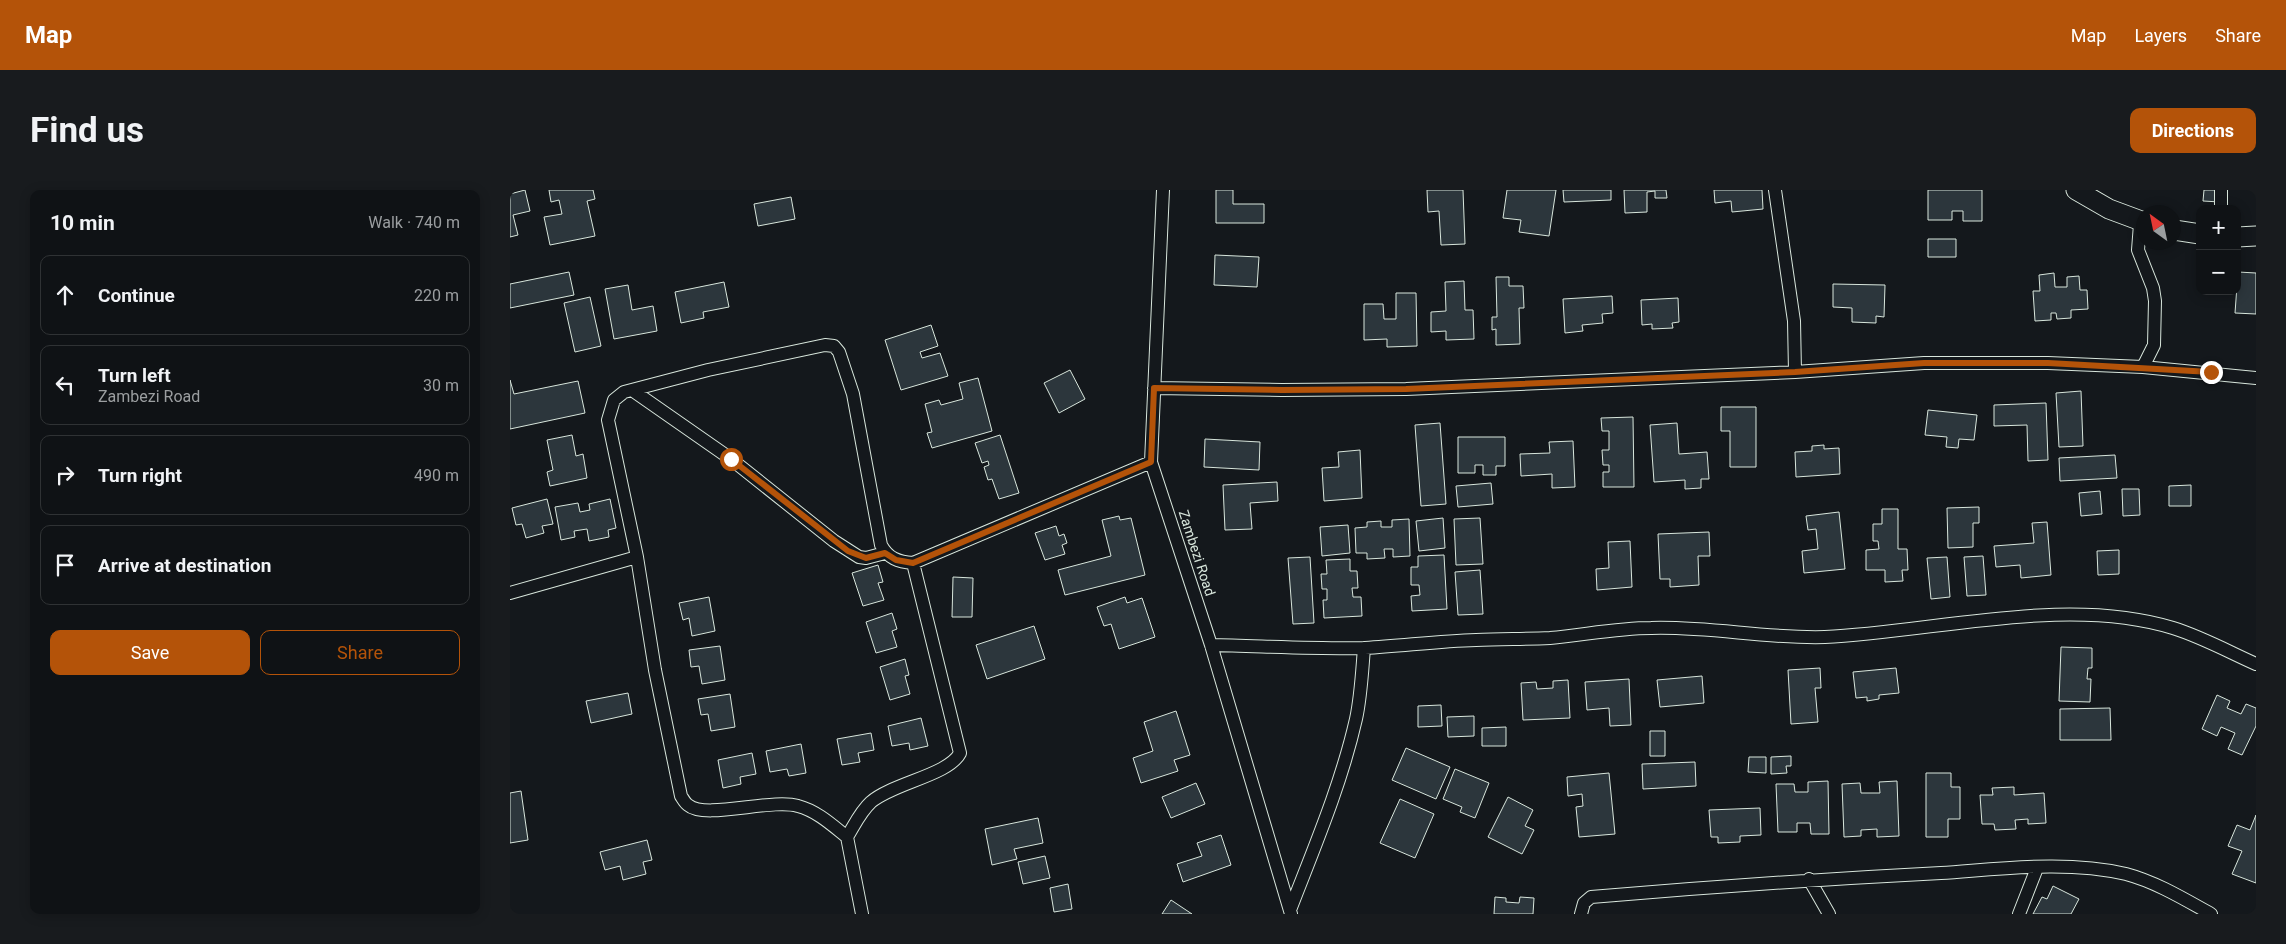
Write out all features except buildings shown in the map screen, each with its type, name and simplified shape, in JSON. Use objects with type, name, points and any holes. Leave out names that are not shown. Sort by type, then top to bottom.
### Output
[{"type":"street","name":"Zambezi Road","points":[[1163,190],[1151,462],[1211,645],[1290,912]]},
{"type":"street","points":[[1775,190],[1794,321],[1795,372]]},
{"type":"street","points":[[2076,190],[2109,209],[2136,219]]},
{"type":"street","points":[[2221,205],[2222,190]]},
{"type":"street","points":[[2181,231],[2196,233]]},
{"type":"street","points":[[2241,237],[2256,236]]},
{"type":"street","points":[[2138,250],[2153,288],[2155,301],[2154,345],[2143,367]]},
{"type":"street","points":[[862,914],[847,837],[820,816],[797,805],[774,804],[726,810],[696,810],[688,806],[681,796],[655,670],[637,557],[608,420],[614,400],[624,392],[708,370],[825,344],[834,346],[839,352],[852,394],[881,545],[885,553],[896,560],[913,563],[1151,462]]},
{"type":"street","points":[[1154,388],[1406,389],[1795,372],[1924,363],[2048,363],[2143,367],[2256,378]]},
{"type":"street","points":[[632,390],[731,459],[834,541],[859,557],[866,558],[885,553]]},
{"type":"street","points":[[510,593],[637,557]]},
{"type":"street","points":[[847,837],[871,802],[891,788],[951,764],[960,752],[913,563]]},
{"type":"street","points":[[1211,645],[1364,648],[1475,640],[1550,638],[1619,629],[1651,628],[1681,628],[1781,636],[1824,637],[2031,616],[2066,615],[2130,619],[2173,628],[2256,664]]},
{"type":"street","points":[[1290,912],[1324,822],[1350,742],[1360,697],[1364,648]]},
{"type":"street","points":[[2019,914],[2037,868]]},
{"type":"street","points":[[1581,914],[1584,903],[1591,897],[1809,879],[2037,868],[2097,869],[2127,874],[2168,890],[2211,914]]},
{"type":"street","points":[[1809,879],[1829,914]]},
{"type":"route","points":[[731,459],[785,504],[834,541],[859,557],[866,558],[885,553],[896,560],[913,563],[1151,462],[1154,388],[1406,389],[1645,377],[1795,372],[1924,363],[2048,363],[2211,372]]}]
